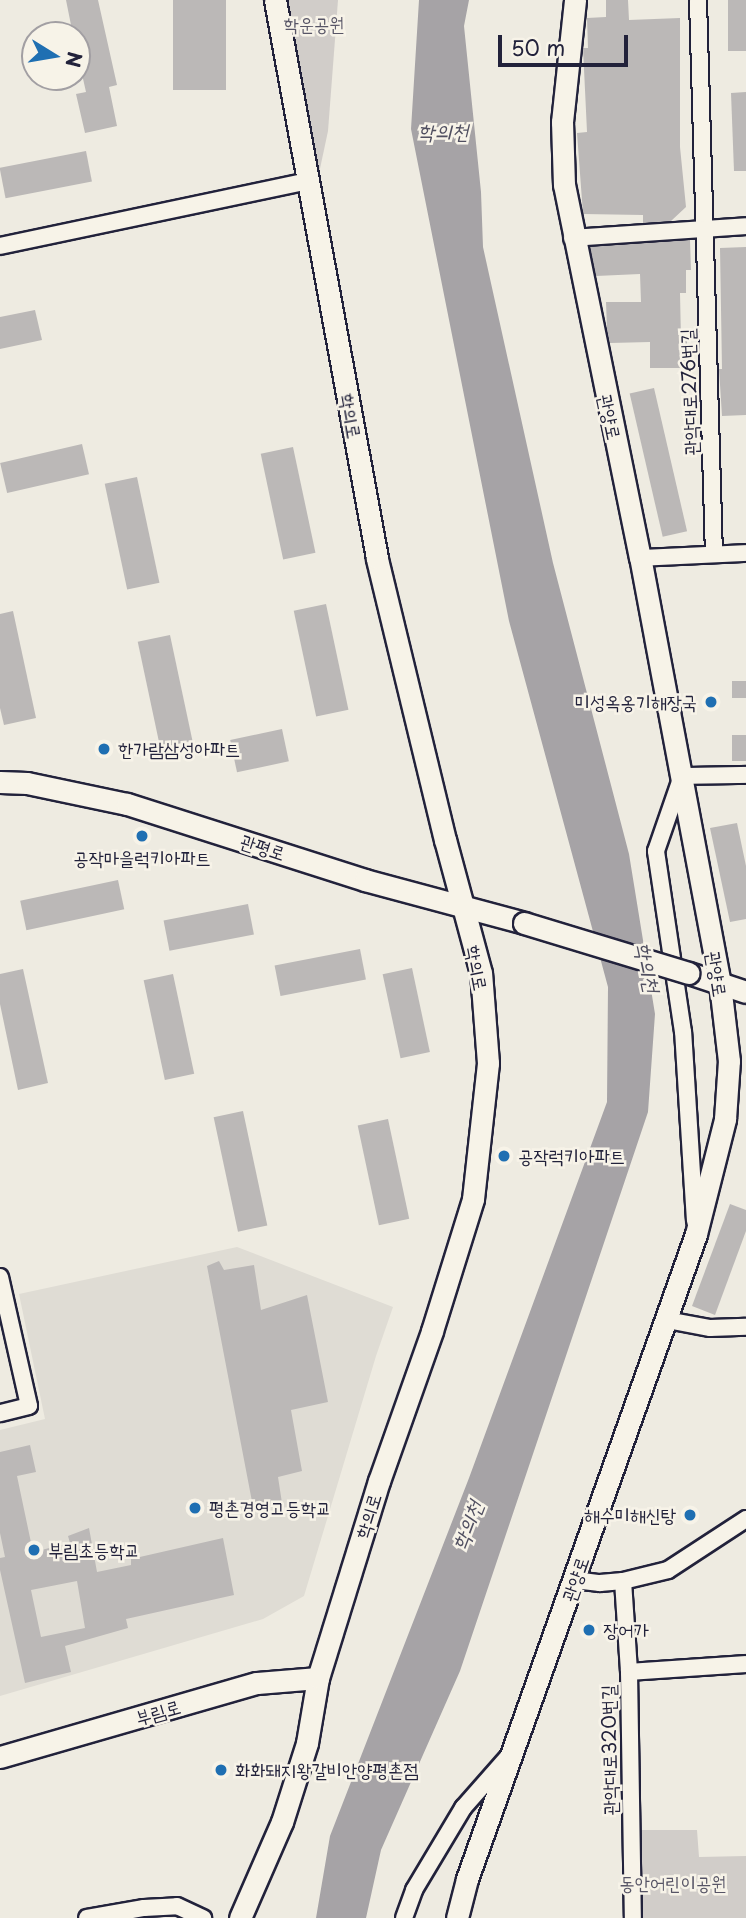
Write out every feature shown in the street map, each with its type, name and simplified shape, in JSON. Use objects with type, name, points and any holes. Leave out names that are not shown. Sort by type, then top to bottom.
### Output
[{"type":"street","name":"학의로","points":[[240,1918],[282,1822],[307,1743],[318,1678],[379,1481],[432,1331],[473,1199],[488,1063],[481,973],[377,558],[275,0]]},
{"type":"street","name":"관양로","points":[[457,1918],[467,1879],[696,1234],[725,1119],[729,1061],[720,984],[682,776],[640,558],[572,238],[564,185],[562,122],[575,0]]},
{"type":"street","name":"관악대로276번길","points":[[698,0],[714,554]]},
{"type":"street","points":[[0,246],[308,181]]},
{"type":"street","points":[[572,238],[746,226]]},
{"type":"street","points":[[640,558],[746,553]]},
{"type":"street","points":[[696,1234],[683,1032],[656,851],[682,776],[746,775]]},
{"type":"street","name":"관평로","points":[[0,782],[27,783],[127,804],[365,880],[524,923],[720,984]]},
{"type":"street","points":[[720,984],[746,992]]},
{"type":"street","points":[[0,1277],[29,1406],[0,1413]]},
{"type":"street","points":[[667,1320],[710,1328],[746,1326]]},
{"type":"street","points":[[574,1580],[600,1583],[623,1581],[668,1570],[746,1519]]},
{"type":"street","name":"관악대로320번길","points":[[623,1581],[629,1672],[632,1918]]},
{"type":"street","points":[[629,1672],[746,1664]]},
{"type":"street","name":"부림로","points":[[0,1757],[257,1683],[318,1678]]},
{"type":"street","points":[[404,1918],[414,1890],[463,1808],[513,1751]]},
{"type":"street","points":[[87,1918],[144,1908],[177,1906],[203,1918]]},
{"type":"shaded area","name":"평촌경영고등학교","points":[[237,1247],[393,1307],[304,1596],[263,1619],[0,1696],[0,1430],[45,1419],[19,1294]]},
{"type":"green space","name":"학운공원","points":[[287,0],[338,0],[328,131],[318,178]]},
{"type":"green space","name":"동안어린이공원","points":[[636,1830],[697,1830],[699,1857],[746,1856],[746,1918],[636,1918]]},
{"type":"water","name":"학의천","points":[[419,0],[469,0],[464,26],[481,192],[483,247],[553,563],[629,854],[655,1014],[648,1112],[460,1671],[381,1850],[366,1918],[316,1918],[330,1836],[469,1478],[607,1102],[608,987],[509,621],[411,129]]},
{"type":"building","points":[[66,0],[98,0],[117,85],[109,87],[117,126],[85,133],[76,94],[91,91],[91,21],[70,21]]},
{"type":"building","points":[[173,0],[226,0],[226,90],[173,90]]},
{"type":"building","points":[[606,0],[628,0],[629,20],[680,18],[680,147],[686,207],[671,221],[643,223],[643,215],[583,214],[577,133],[587,132],[583,48],[588,48],[587,18],[606,17]]},
{"type":"building","points":[[728,0],[746,0],[746,51],[728,51]]},
{"type":"building","points":[[746,92],[746,171],[734,171],[731,93]]},
{"type":"building","points":[[86,151],[92,181],[6,198],[0,168]]},
{"type":"building","points":[[690,240],[691,270],[686,270],[686,293],[680,293],[681,340],[687,340],[687,368],[650,368],[650,342],[610,343],[607,329],[606,302],[641,302],[640,274],[596,276],[590,247]]},
{"type":"building","points":[[746,247],[746,415],[722,416],[719,369],[722,369],[720,248]]},
{"type":"building","points":[[35,310],[42,340],[0,349],[0,317]]},
{"type":"building","points":[[654,388],[687,531],[663,537],[630,394]]},
{"type":"building","points":[[82,444],[89,474],[7,493],[0,463]]},
{"type":"building","points":[[293,447],[315,553],[283,560],[261,454]]},
{"type":"building","points":[[137,477],[159,583],[127,590],[105,484]]},
{"type":"building","points":[[326,604],[348,710],[316,717],[294,611]]},
{"type":"building","points":[[13,611],[36,718],[4,725],[0,708],[0,614]]},
{"type":"building","points":[[170,635],[192,741],[160,748],[138,642]]},
{"type":"building","points":[[732,681],[746,681],[746,698],[732,698]]},
{"type":"building","points":[[282,729],[289,761],[237,772],[230,740]]},
{"type":"building","points":[[732,735],[746,735],[746,761],[732,761]]},
{"type":"building","points":[[737,823],[746,866],[746,919],[730,922],[710,828]]},
{"type":"building","points":[[118,880],[124,909],[26,930],[20,901]]},
{"type":"building","points":[[248,904],[254,934],[169,951],[164,920]]},
{"type":"building","points":[[360,949],[366,979],[281,996],[275,966]]},
{"type":"building","points":[[412,968],[430,1052],[401,1058],[383,974]]},
{"type":"building","points":[[23,969],[48,1083],[18,1090],[0,1004],[0,974]]},
{"type":"building","points":[[173,974],[194,1074],[165,1080],[144,980]]},
{"type":"building","points":[[243,1111],[267,1225],[238,1232],[214,1117]]},
{"type":"building","points":[[388,1119],[409,1219],[379,1225],[358,1125]]},
{"type":"building","points":[[730,1204],[746,1210],[746,1231],[715,1315],[692,1306]]},
{"type":"building","points":[[219,1261],[224,1270],[254,1265],[261,1310],[307,1295],[328,1402],[291,1410],[302,1471],[278,1477],[282,1503],[254,1512],[207,1266]]},
{"type":"building","points":[[30,1445],[36,1472],[17,1476],[33,1552],[70,1543],[68,1536],[89,1528],[97,1572],[131,1565],[131,1559],[223,1538],[234,1595],[126,1619],[128,1628],[65,1646],[71,1672],[25,1683],[0,1570],[0,1558],[5,1557],[0,1533],[0,1452]],"holes":[[[77,1581],[85,1628],[41,1637],[31,1590]]]},
{"type":"place","name":"미성옥옹기해장국","points":[[711,702]]},
{"type":"place","name":"한가람삼성아파트","points":[[104,749]]},
{"type":"place","name":"공작마을럭키아파트","points":[[142,836]]},
{"type":"place","name":"공작럭키아파트","points":[[504,1156]]},
{"type":"place","name":"평촌경영고등학교","points":[[195,1508]]},
{"type":"place","name":"해수미해신탕","points":[[690,1515]]},
{"type":"place","name":"부림초등학교","points":[[34,1550]]},
{"type":"place","name":"장어가","points":[[589,1630]]},
{"type":"place","name":"화화돼지왕갈비안양평촌점","points":[[221,1770]]}]
